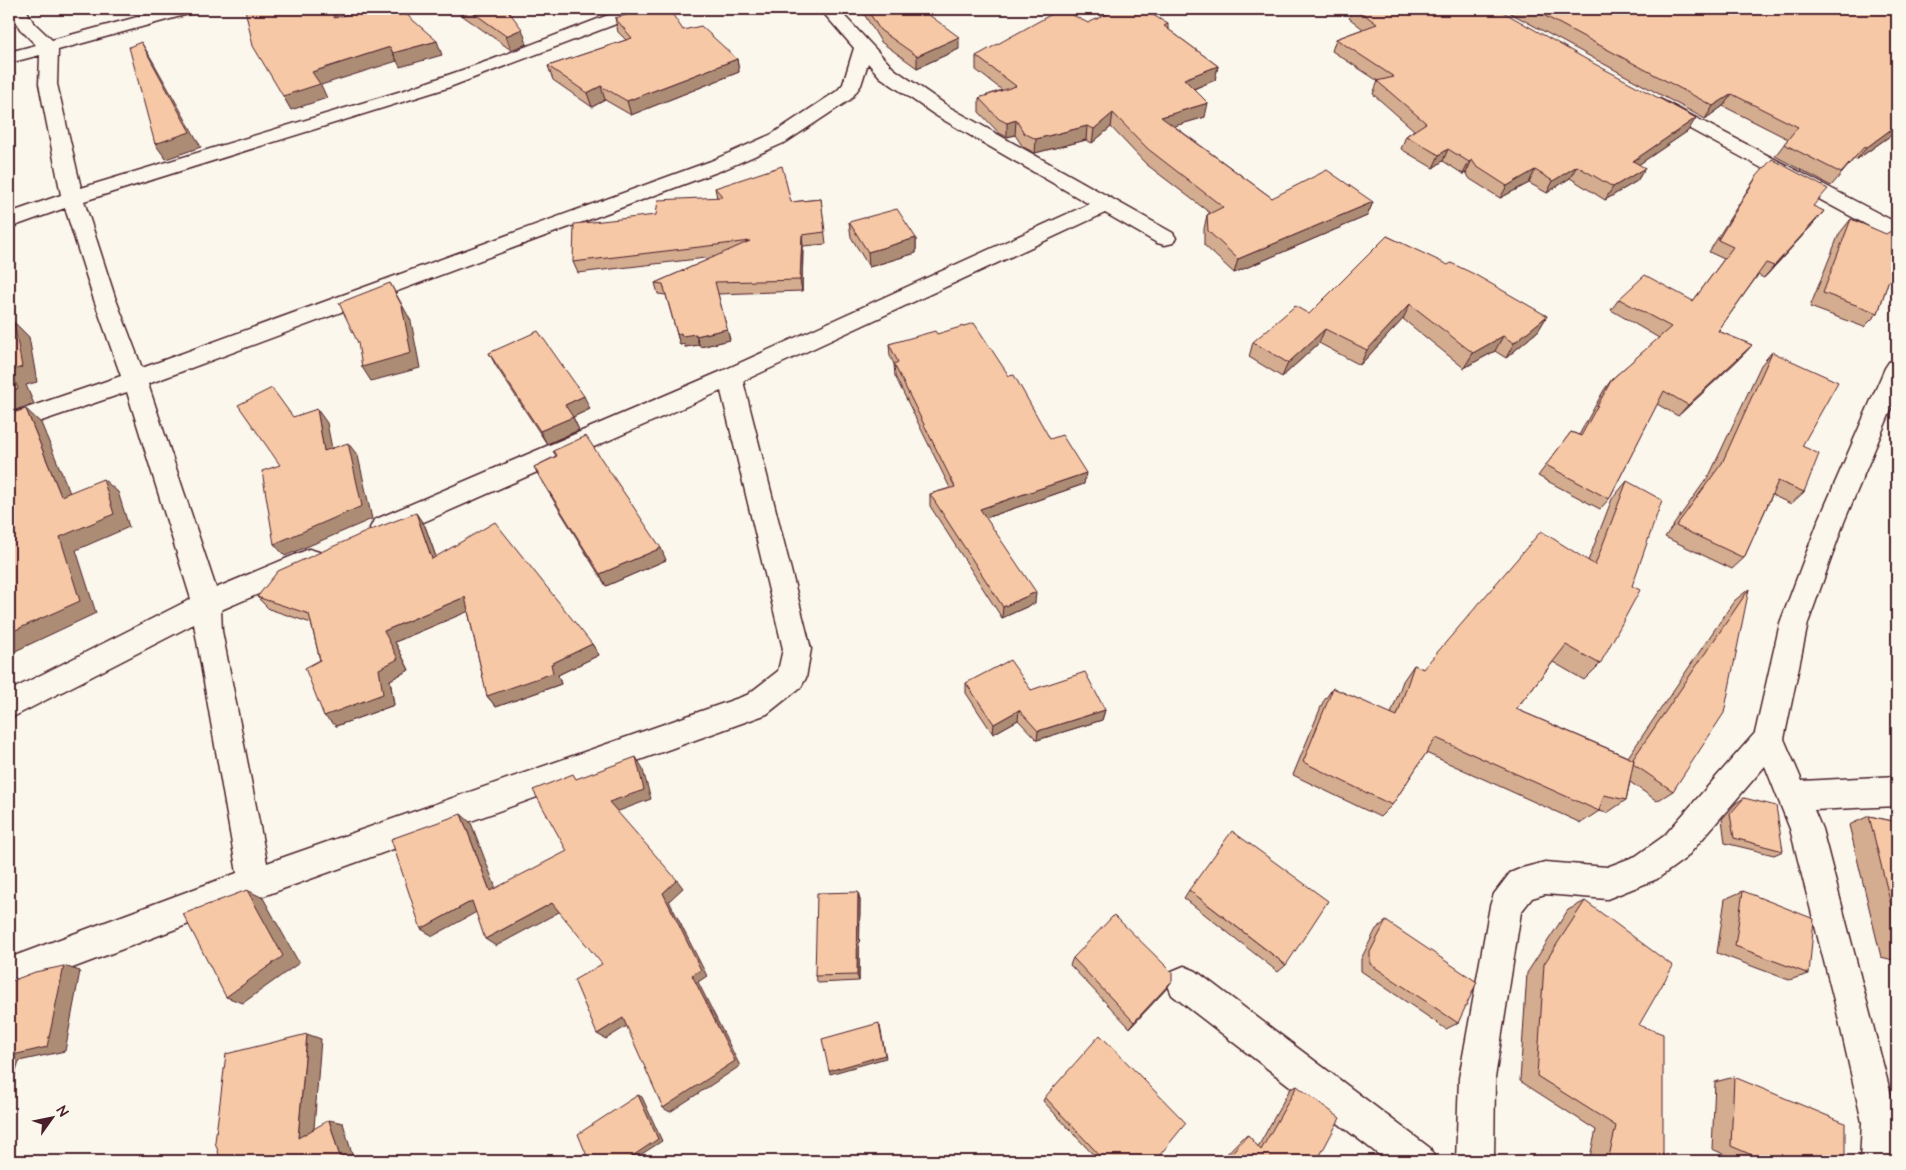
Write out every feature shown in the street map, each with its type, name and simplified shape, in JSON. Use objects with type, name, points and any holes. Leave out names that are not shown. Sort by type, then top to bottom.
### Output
[{"type":"street","points":[[17,9],[26,25],[50,48],[48,84],[72,196],[104,296],[135,380],[207,604],[208,631],[254,883]]},
{"type":"street","points":[[9,58],[186,9]]},
{"type":"street","points":[[9,221],[72,196],[412,94],[502,63],[639,9]]},
{"type":"street","points":[[829,9],[863,49],[887,73],[942,111],[1164,238]]},
{"type":"street","points":[[9,423],[135,380],[718,165],[779,138],[844,95],[852,85],[863,49]]},
{"type":"street","points":[[1644,97],[1897,232]]},
{"type":"street","points":[[358,539],[730,377],[1107,204]]},
{"type":"street","points":[[1475,1161],[1477,1078],[1506,906],[1522,884],[1545,878],[1607,883],[1646,868],[1675,847],[1769,739],[1794,623],[1830,522],[1897,368]]},
{"type":"street","points":[[9,975],[254,883],[757,705],[791,678],[797,648],[730,377]]},
{"type":"street","points":[[9,706],[207,604],[331,551]]},
{"type":"street","points":[[1769,739],[1806,828],[1854,1012],[1880,1122],[1880,1161]]},
{"type":"street","points":[[1794,796],[1897,791]]},
{"type":"street","points":[[1184,983],[1417,1161]]},
{"type":"building","points":[[245,9],[332,9],[334,18],[368,9],[400,9],[437,41],[393,53],[390,47],[312,72],[320,84],[283,96],[253,46]]},
{"type":"building","points":[[468,9],[507,9],[522,29],[506,36]]},
{"type":"building","points":[[649,9],[669,9],[683,30],[701,26],[737,59],[627,101],[601,86],[587,93],[548,66],[632,38],[615,18]]},
{"type":"building","points":[[867,9],[921,9],[959,37],[917,56],[880,30]]},
{"type":"building","points":[[1061,9],[1088,23],[1118,9],[1143,9],[1168,24],[1164,26],[1218,66],[1184,79],[1208,103],[1161,117],[1272,198],[1327,170],[1373,202],[1238,259],[1208,231],[1207,215],[1223,207],[1148,149],[1113,113],[1094,129],[1087,126],[1036,139],[1024,133],[1016,120],[1007,123],[999,119],[979,98],[1016,86],[976,56]]},
{"type":"building","points":[[1357,9],[1498,9],[1591,62],[1696,118],[1633,161],[1645,168],[1613,187],[1577,166],[1553,181],[1535,170],[1507,186],[1476,166],[1472,160],[1469,162],[1448,149],[1439,155],[1406,136],[1426,123],[1377,81],[1394,77],[1336,39],[1377,24]]},
{"type":"building","points":[[1532,9],[1897,9],[1897,125],[1866,148],[1864,147],[1841,173],[1784,144],[1798,127],[1732,94],[1713,106]]},
{"type":"building","points":[[141,42],[190,132],[155,144],[129,47]]},
{"type":"building","points":[[1772,159],[1828,189],[1813,206],[1824,211],[1774,266],[1766,263],[1718,331],[1752,345],[1688,405],[1664,391],[1609,499],[1546,465],[1571,432],[1581,436],[1612,379],[1671,327],[1619,299],[1645,275],[1693,301],[1733,247],[1718,240],[1757,176]]},
{"type":"building","points":[[782,166],[791,202],[821,199],[825,232],[802,235],[800,280],[715,282],[727,329],[696,336],[696,334],[682,336],[681,333],[677,334],[663,284],[655,283],[750,241],[573,262],[574,224],[656,215],[658,200],[723,197],[715,188]]},
{"type":"building","points":[[897,209],[916,238],[868,252],[849,222]]},
{"type":"building","points":[[1851,219],[1886,234],[1897,227],[1897,270],[1888,282],[1878,313],[1823,293]]},
{"type":"building","points":[[1387,236],[1448,265],[1451,263],[1474,274],[1547,316],[1514,343],[1503,336],[1473,353],[1410,304],[1367,350],[1325,329],[1288,363],[1253,342],[1295,306],[1309,314]]},
{"type":"building","points":[[390,283],[402,306],[411,353],[362,367],[358,343],[339,303]]},
{"type":"building","points":[[14,322],[22,367],[11,371],[18,389],[9,393],[9,324]]},
{"type":"building","points":[[974,323],[1009,376],[1014,375],[1050,439],[1062,435],[1086,473],[980,509],[1036,592],[1003,607],[930,494],[955,487],[894,364],[898,362],[889,344],[935,331],[937,334]]},
{"type":"building","points":[[538,331],[584,396],[565,405],[573,417],[540,431],[489,353]]},
{"type":"building","points":[[1772,352],[1838,382],[1802,446],[1819,454],[1804,492],[1778,481],[1744,558],[1676,526],[1722,463]]},
{"type":"building","points":[[272,388],[293,417],[317,409],[324,451],[348,443],[362,506],[274,544],[262,471],[280,465],[238,405]]},
{"type":"building","points":[[26,409],[61,496],[103,479],[114,514],[60,537],[80,601],[9,633],[9,414]]},
{"type":"building","points":[[586,436],[661,548],[600,574],[534,467],[557,456],[553,451]]},
{"type":"building","points":[[1627,481],[1662,500],[1632,586],[1640,590],[1600,664],[1566,645],[1516,709],[1634,760],[1626,800],[1604,795],[1599,811],[1436,738],[1392,805],[1303,762],[1333,688],[1397,716],[1414,665],[1423,669],[1541,531],[1595,565]]},
{"type":"building","points":[[416,513],[432,559],[495,522],[592,644],[551,664],[553,673],[487,696],[465,597],[384,631],[398,659],[379,669],[383,694],[324,716],[305,668],[320,660],[309,614],[257,597],[278,571],[368,531]]},
{"type":"building","points":[[1749,589],[1724,713],[1673,791],[1633,764],[1633,759]]},
{"type":"building","points":[[1010,660],[1031,690],[1085,672],[1105,710],[1038,731],[1019,710],[994,724],[966,683]]},
{"type":"building","points":[[636,757],[644,790],[609,802],[677,880],[663,893],[701,970],[692,975],[735,1061],[663,1108],[623,1018],[597,1034],[574,980],[602,964],[552,903],[485,939],[472,901],[421,929],[391,839],[461,814],[490,891],[567,851],[533,790],[573,774],[576,779]]},
{"type":"building","points":[[1744,798],[1776,806],[1783,851],[1734,838],[1730,814]]},
{"type":"building","points":[[1869,816],[1897,822],[1897,929]]},
{"type":"building","points":[[1232,831],[1328,901],[1286,965],[1189,890]]},
{"type":"building","points":[[247,890],[283,956],[226,997],[183,914]]},
{"type":"building","points":[[1743,891],[1814,919],[1809,974],[1735,946]]},
{"type":"building","points":[[858,892],[857,975],[815,976],[817,893]]},
{"type":"building","points":[[1585,901],[1673,966],[1639,1025],[1663,1034],[1663,1155],[1674,1161],[1608,1161],[1616,1126],[1537,1076],[1544,964]]},
{"type":"building","points":[[1114,915],[1172,972],[1172,981],[1134,1022],[1073,958]]},
{"type":"building","points":[[1386,921],[1477,982],[1458,1023],[1370,964],[1370,952]]},
{"type":"building","points":[[64,966],[47,1047],[9,1056],[9,982],[35,972]]},
{"type":"building","points":[[879,1023],[885,1055],[829,1071],[822,1039]]},
{"type":"building","points":[[307,1034],[298,1138],[329,1120],[341,1161],[221,1161],[215,1142],[226,1054]]},
{"type":"building","points":[[1100,1035],[1186,1123],[1155,1161],[1105,1161],[1045,1097]]},
{"type":"building","points":[[1734,1077],[1845,1123],[1845,1161],[1766,1161],[1731,1146]]},
{"type":"building","points":[[1297,1086],[1340,1118],[1317,1161],[1224,1161],[1248,1135],[1261,1150]]},
{"type":"building","points":[[638,1095],[658,1139],[625,1161],[589,1161],[578,1134]]}]
